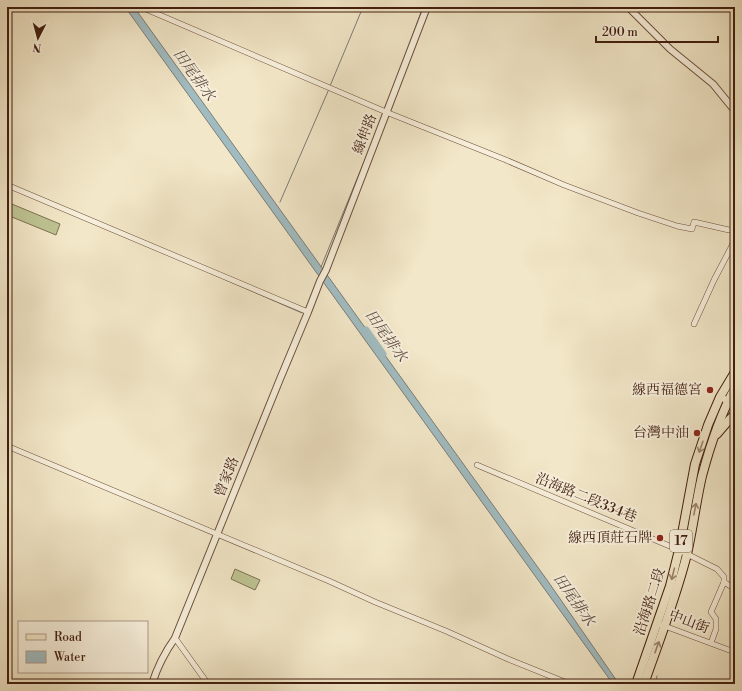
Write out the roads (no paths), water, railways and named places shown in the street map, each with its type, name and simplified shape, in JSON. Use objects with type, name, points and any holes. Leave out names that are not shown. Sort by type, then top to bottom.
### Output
[{"type":"main road","name":"17","points":[[728,401],[735,372]]},
{"type":"main road","name":"17","points":[[728,401],[735,388]]},
{"type":"main road","name":"沿海路二段","points":[[644,684],[661,625],[670,586],[683,552],[713,439],[728,401]]},
{"type":"main road","name":"沿海路二段","points":[[683,552],[695,464],[708,425],[728,401]]},
{"type":"main road","points":[[713,439],[735,414]]},
{"type":"main road","name":"沿海路二段","points":[[636,684],[661,625]]},
{"type":"street","points":[[141,7],[386,112],[564,185],[677,226],[692,229],[694,222],[729,230]]},
{"type":"street","name":"線伸路","points":[[322,278],[427,7]]},
{"type":"street","points":[[628,7],[670,50],[713,84],[735,111]]},
{"type":"street","points":[[7,185],[308,312]]},
{"type":"street","points":[[694,324],[714,280],[735,240]]},
{"type":"street","name":"曾家路","points":[[152,684],[168,646],[175,636],[322,278]]},
{"type":"street","points":[[7,446],[216,535],[329,581],[508,659],[568,683]]},
{"type":"street","name":"沿海路二段334巷","points":[[477,465],[683,552],[717,569],[724,577],[724,582]]},
{"type":"street","points":[[710,643],[716,629],[716,619],[712,612],[724,582],[735,589]]},
{"type":"street","name":"中山街","points":[[661,625],[729,650],[735,650]]},
{"type":"street","points":[[175,636],[208,684]]},
{"type":"water","points":[[125,7],[134,7],[547,580],[619,684],[613,684]]},
{"type":"waterway","points":[[330,86],[363,7]]},
{"type":"waterway","points":[[395,83],[423,7]]},
{"type":"waterway","points":[[280,202],[329,89]]},
{"type":"waterway","points":[[321,267],[375,135]]},
{"type":"waterway","points":[[210,273],[302,313]]},
{"type":"waterway","name":"田尾排水","points":[[366,330],[383,354]]},
{"type":"waterway","points":[[655,684],[657,676]]},
{"type":"place","name":"線西福德宮","points":[[710,390]]},
{"type":"place","name":"台灣中油","points":[[697,433]]},
{"type":"place","name":"線西頂莊石牌","points":[[660,538]]}]
